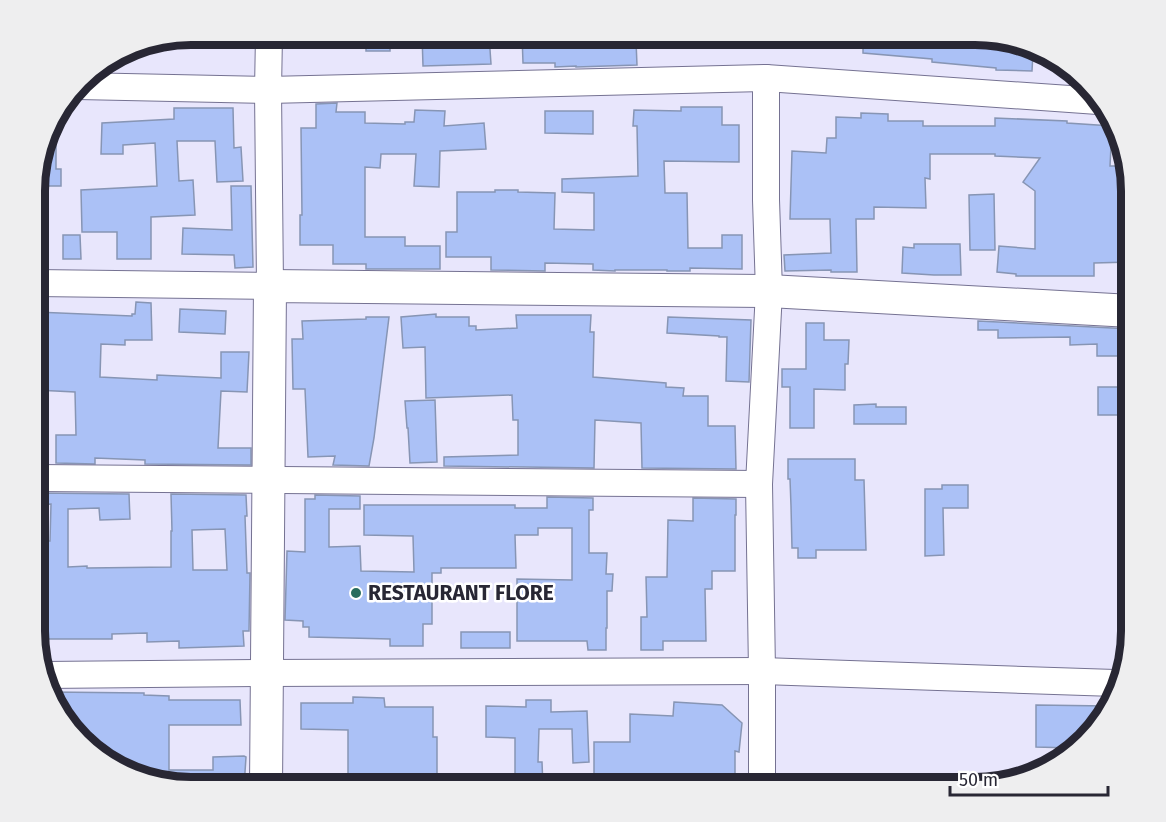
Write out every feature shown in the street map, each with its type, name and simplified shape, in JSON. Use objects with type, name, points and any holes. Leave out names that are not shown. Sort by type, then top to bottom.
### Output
[{"type":"street","points":[[266,777],[270,286],[269,45]]},
{"type":"street","points":[[762,777],[759,484],[769,291],[766,78]]},
{"type":"street","points":[[90,86],[268,90],[766,78],[1090,100]]},
{"type":"street","points":[[45,283],[769,291],[1121,309]]},
{"type":"street","points":[[45,478],[759,484]]},
{"type":"street","points":[[52,675],[762,671],[1111,683]]},
{"type":"building","points":[[366,45],[390,45],[390,51],[366,51]]},
{"type":"building","points":[[422,45],[490,45],[491,64],[423,66]]},
{"type":"building","points":[[522,45],[636,45],[637,65],[555,67],[555,63],[523,63]]},
{"type":"building","points":[[863,45],[984,45],[1012,50],[1033,57],[1032,71],[996,70],[996,68],[932,62],[932,59],[863,53]]},
{"type":"building","points":[[337,103],[336,112],[365,112],[365,123],[405,124],[405,122],[414,122],[415,110],[445,111],[444,126],[484,123],[486,149],[440,151],[439,187],[414,186],[416,154],[381,154],[380,168],[365,167],[365,237],[405,237],[405,246],[440,246],[440,269],[366,269],[366,264],[333,264],[333,245],[300,245],[301,128],[316,128],[316,104]]},
{"type":"building","points":[[681,107],[722,107],[722,125],[739,125],[739,162],[664,161],[665,193],[687,193],[688,248],[722,248],[722,235],[742,235],[742,269],[690,268],[690,271],[615,271],[593,270],[593,264],[545,263],[545,271],[491,270],[491,257],[446,257],[446,232],[457,232],[457,192],[518,190],[518,192],[555,193],[554,229],[594,230],[594,193],[562,192],[562,179],[638,176],[637,126],[633,126],[634,110],[681,111]]},
{"type":"building","points":[[174,108],[233,108],[234,148],[241,147],[243,181],[217,182],[215,141],[177,141],[179,181],[193,180],[195,215],[151,217],[151,259],[117,259],[117,232],[82,232],[81,190],[157,186],[155,143],[123,145],[123,154],[101,154],[102,123],[174,119]]},
{"type":"building","points":[[545,111],[593,111],[593,134],[545,133]]},
{"type":"building","points":[[861,113],[888,114],[888,121],[923,121],[923,126],[995,126],[995,118],[1067,121],[1067,123],[1105,126],[1111,140],[1110,166],[1119,166],[1120,172],[1121,262],[1094,263],[1094,276],[1016,276],[1016,274],[997,272],[999,246],[1035,249],[1035,191],[1023,182],[1040,158],[995,156],[995,154],[930,154],[930,179],[925,178],[926,208],[874,207],[874,219],[856,219],[857,272],[785,271],[784,255],[831,253],[830,219],[790,219],[792,151],[826,153],[827,138],[836,138],[836,117],[861,118]]},
{"type":"building","points":[[56,137],[56,169],[61,169],[61,186],[45,186],[46,172]]},
{"type":"building","points":[[231,186],[251,186],[253,267],[235,268],[234,255],[182,254],[183,228],[232,230]]},
{"type":"building","points":[[994,194],[995,250],[970,250],[969,195]]},
{"type":"building","points":[[63,235],[80,235],[81,259],[63,259]]},
{"type":"building","points":[[914,244],[960,244],[961,275],[902,273],[903,247],[914,248]]},
{"type":"building","points":[[136,302],[151,303],[152,340],[125,340],[125,345],[101,344],[100,377],[157,380],[157,375],[221,378],[221,352],[249,352],[247,392],[221,391],[218,448],[251,448],[251,465],[145,464],[145,460],[95,458],[95,464],[56,463],[56,435],[76,435],[75,392],[45,390],[45,312],[132,316],[135,314]]},
{"type":"building","points":[[180,309],[226,311],[225,334],[179,332]]},
{"type":"building","points":[[436,314],[436,317],[469,317],[469,326],[476,326],[476,330],[517,328],[516,315],[591,315],[590,332],[594,332],[593,377],[666,383],[666,387],[684,388],[683,396],[708,396],[708,426],[735,426],[736,469],[642,468],[641,423],[595,420],[594,468],[444,466],[444,457],[518,455],[518,420],[513,420],[512,395],[426,398],[425,347],[403,348],[401,317]]},
{"type":"building","points":[[366,317],[389,317],[369,466],[333,465],[335,456],[308,457],[305,389],[293,389],[292,339],[303,339],[302,321],[366,319]]},
{"type":"building","points":[[668,317],[751,320],[749,382],[726,381],[727,337],[667,333]]},
{"type":"building","points":[[978,321],[1121,328],[1121,356],[1097,356],[1097,344],[1070,345],[1070,337],[998,338],[998,330],[978,330]]},
{"type":"building","points":[[806,323],[824,323],[824,340],[849,340],[848,364],[845,364],[845,390],[814,389],[814,428],[790,428],[790,387],[782,387],[782,369],[806,369]]},
{"type":"building","points":[[1098,387],[1121,387],[1121,415],[1098,415]]},
{"type":"building","points":[[435,400],[437,462],[410,463],[405,401]]},
{"type":"building","points":[[876,404],[876,407],[906,407],[906,424],[854,424],[854,405]]},
{"type":"building","points":[[788,459],[855,459],[855,480],[864,480],[866,550],[816,550],[816,558],[798,558],[798,548],[792,548]]},
{"type":"building","points":[[942,485],[968,485],[968,508],[943,508],[944,555],[925,556],[925,489],[942,489]]},
{"type":"building","points":[[45,493],[129,494],[130,519],[100,520],[99,508],[68,509],[68,567],[171,567],[171,494],[246,495],[247,573],[250,573],[249,631],[243,631],[244,646],[179,648],[179,641],[147,642],[147,633],[112,634],[112,639],[46,639],[45,541],[50,541],[51,504],[45,504]],"holes":[[[225,529],[227,570],[193,570],[192,530]]]},
{"type":"building","points":[[315,495],[360,496],[360,509],[329,509],[329,547],[360,546],[361,571],[414,572],[413,536],[364,535],[364,505],[515,505],[515,508],[547,508],[547,497],[593,498],[593,510],[589,510],[589,553],[607,553],[606,574],[613,574],[612,591],[607,591],[606,650],[588,650],[587,641],[517,641],[517,579],[572,580],[572,528],[538,528],[538,535],[515,535],[516,568],[441,568],[441,573],[432,573],[432,624],[423,624],[423,646],[390,646],[390,639],[309,637],[309,627],[303,627],[303,621],[285,620],[287,551],[305,552],[305,499],[315,499]]},
{"type":"building","points":[[693,498],[736,499],[735,571],[712,571],[712,589],[705,589],[706,641],[663,641],[663,650],[641,650],[641,617],[647,617],[646,577],[667,577],[668,520],[693,521]]},
{"type":"building","points":[[461,632],[510,632],[510,648],[461,648]]},
{"type":"building","points":[[59,692],[144,693],[144,695],[169,696],[169,700],[240,700],[241,725],[169,725],[169,770],[213,770],[213,757],[244,756],[246,757],[245,777],[182,777],[144,769],[102,747],[93,739],[93,735],[89,735],[75,720],[72,711],[69,711]]},
{"type":"building","points":[[353,697],[384,698],[385,707],[433,707],[433,737],[437,737],[437,777],[348,777],[348,730],[301,729],[301,703],[353,703]]},
{"type":"building","points":[[526,700],[551,700],[551,712],[587,711],[589,762],[573,763],[572,729],[539,729],[538,762],[542,762],[543,777],[515,777],[515,738],[486,737],[486,706],[526,707]]},
{"type":"building","points":[[674,702],[722,705],[742,723],[739,752],[735,751],[735,777],[617,777],[615,774],[594,774],[594,742],[630,742],[630,714],[673,716]]},
{"type":"building","points":[[1036,705],[1100,706],[1091,720],[1064,747],[1036,747]]},
{"type":"place","name":"RESTAURANT FLORE","points":[[356,593]]}]
